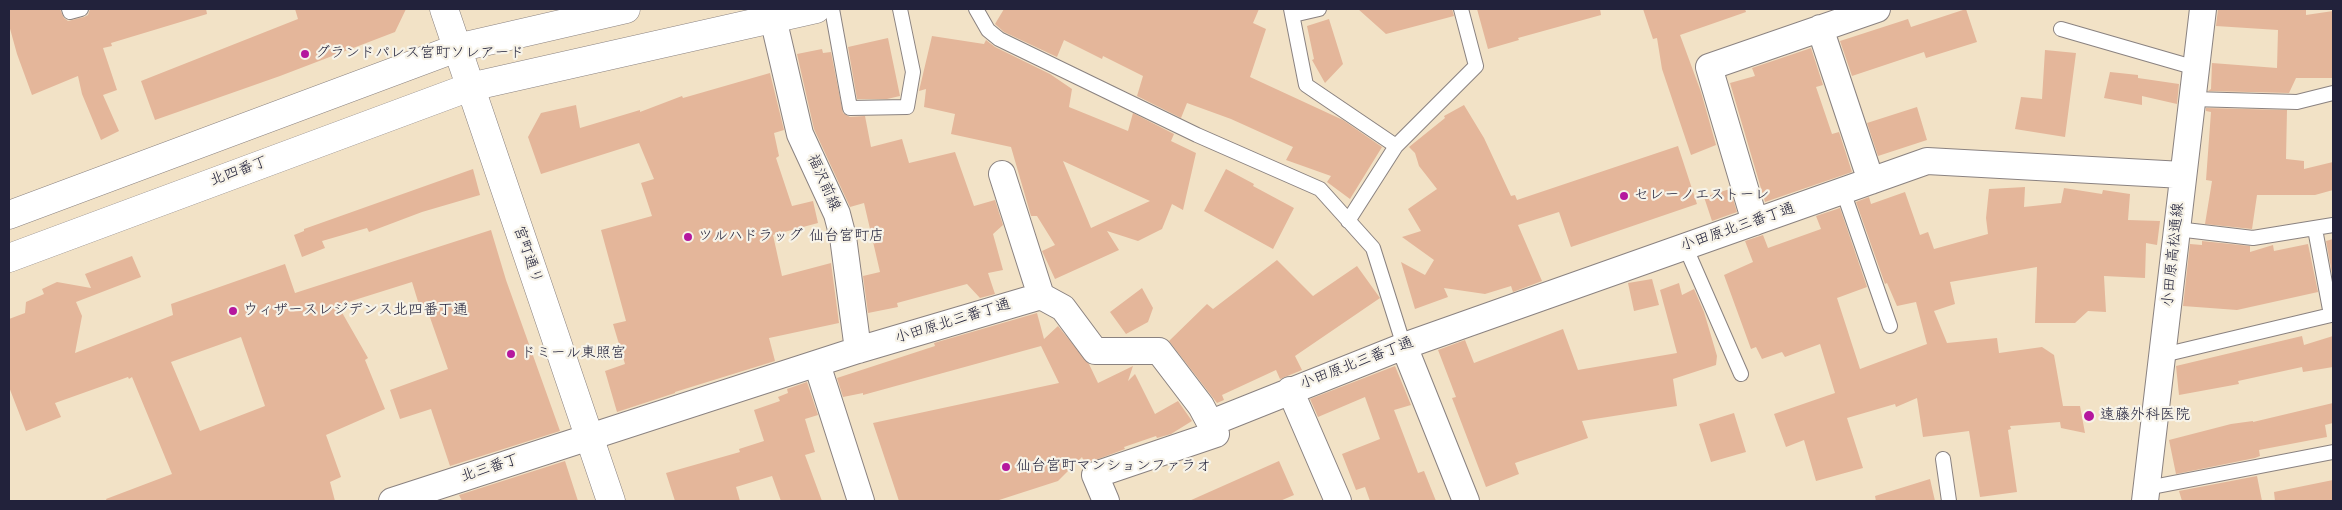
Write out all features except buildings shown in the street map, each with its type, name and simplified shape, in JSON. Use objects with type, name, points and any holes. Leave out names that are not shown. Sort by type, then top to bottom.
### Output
[{"type":"street","name":"宮町通り","points":[[444,9],[611,501]]},
{"type":"street","points":[[9,215],[457,48],[626,9]]},
{"type":"street","name":"北四番丁","points":[[9,258],[470,87],[816,9]]},
{"type":"street","points":[[1755,222],[1709,67],[1877,9]]},
{"type":"street","name":"小田原高松通線","points":[[2146,495],[2203,9]]},
{"type":"street","name":"福沢前線","points":[[773,18],[800,134],[837,214],[843,237],[858,350]]},
{"type":"street","points":[[1820,28],[1870,181]]},
{"type":"street","name":"小田原北三番丁通","points":[[1212,423],[1290,390],[1404,346],[1927,161],[2183,175]]},
{"type":"street","points":[[1002,174],[1041,296],[1063,308],[1095,350],[1160,352],[1212,423],[1216,434],[1095,475],[1106,501]]},
{"type":"street","name":"小田原北三番丁通","points":[[589,438],[858,350],[1041,296]]},
{"type":"street","points":[[1404,346],[1466,501]]},
{"type":"street","points":[[817,364],[860,501]]},
{"type":"street","points":[[1290,390],[1338,501]]},
{"type":"street","name":"北三番丁","points":[[392,501],[589,438]]},
{"type":"lane","points":[[69,9],[70,12],[81,9]]},
{"type":"lane","points":[[832,9],[850,108],[907,107],[912,72],[900,9]]},
{"type":"lane","points":[[976,9],[988,30],[998,39],[1197,135],[1320,190],[1373,248],[1404,346]]},
{"type":"lane","points":[[1319,9],[1292,12],[1306,85],[1396,146]]},
{"type":"lane","points":[[1348,221],[1396,146],[1476,66],[1461,9]]},
{"type":"lane","points":[[2061,29],[2196,68]]},
{"type":"lane","points":[[2192,99],[2297,102],[2333,93]]},
{"type":"lane","points":[[1843,191],[1890,326]]},
{"type":"lane","points":[[2177,230],[2253,238],[2333,225]]},
{"type":"lane","points":[[2163,355],[2331,315],[2315,229]]},
{"type":"lane","points":[[1685,246],[1741,374]]},
{"type":"lane","points":[[2146,495],[2333,452]]},
{"type":"lane","points":[[1943,459],[1949,501]]},
{"type":"place","name":"グランドパレス宮町ソレアード","points":[[305,54]]},
{"type":"place","name":"セレーノエストーレ","points":[[1624,196]]},
{"type":"place","name":"ツルハドラッグ 仙台宮町店","points":[[688,237]]},
{"type":"place","name":"ウィザースレジデンス北四番丁通","points":[[233,311]]},
{"type":"place","name":"ドミール東照宮","points":[[511,354]]},
{"type":"place","name":"遠藤外科医院","points":[[2089,416]]},
{"type":"place","name":"仙台宮町マンションファラオ","points":[[1006,467]]}]
